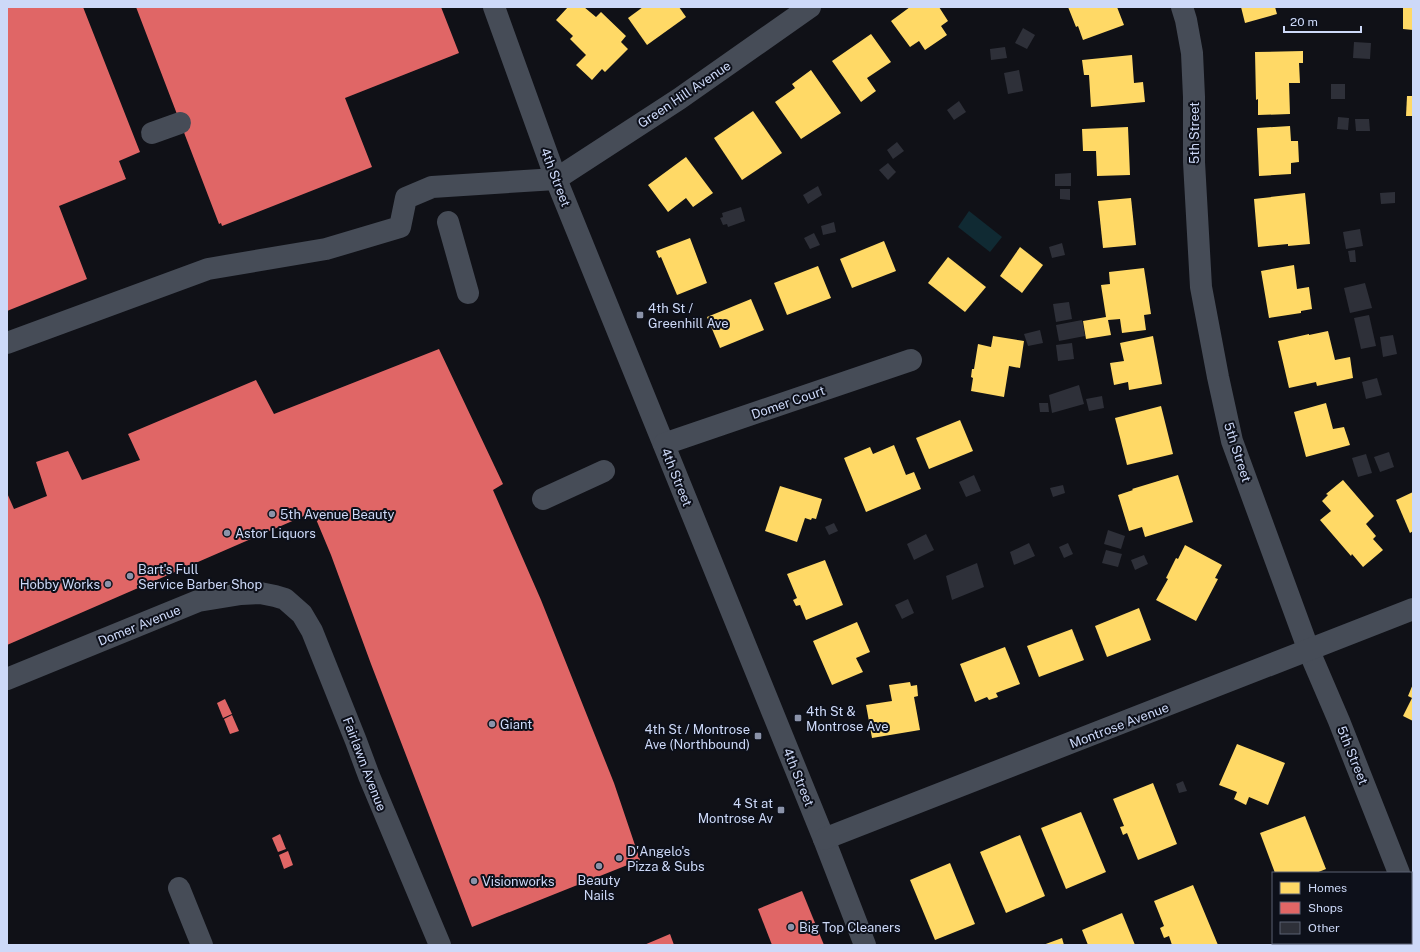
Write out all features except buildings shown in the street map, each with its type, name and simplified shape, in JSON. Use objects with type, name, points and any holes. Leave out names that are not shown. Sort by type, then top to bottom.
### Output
[{"type":"street","name":"4th Street","points":[[494,7],[556,179],[824,840],[865,945]]},
{"type":"street","name":"Green Hill Avenue","points":[[556,179],[679,99],[810,7]]},
{"type":"street","name":"5th Street","points":[[1182,7],[1192,53],[1194,162],[1201,287],[1232,441],[1309,650],[1339,721],[1399,872]]},
{"type":"street","points":[[152,133],[180,123]]},
{"type":"street","points":[[7,343],[208,269],[326,249],[400,227],[406,198],[432,187],[556,179]]},
{"type":"street","points":[[448,222],[468,293]]},
{"type":"street","name":"Domer Court","points":[[664,444],[911,360]]},
{"type":"street","points":[[543,499],[604,471]]},
{"type":"street","name":"Domer Avenue","points":[[7,679],[198,601],[241,594],[260,593],[275,596]]},
{"type":"street","name":"Fairlawn Avenue","points":[[275,596],[285,599],[295,606],[302,614],[312,631],[369,776],[440,945]]},
{"type":"street","name":"Montrose Avenue","points":[[824,840],[1413,609]]},
{"type":"street","points":[[179,888],[202,945]]},
{"type":"water","points":[[969,211],[1002,237],[990,252],[958,227]]},
{"type":"place","name":"4th St / Greenhill Ave","points":[[640,315]]},
{"type":"place","name":"5th Avenue Beauty","points":[[272,514]]},
{"type":"place","name":"Astor Liquors","points":[[227,533]]},
{"type":"place","name":"Bart's Full Service Barber Shop","points":[[130,576]]},
{"type":"place","name":"Hobby Works","points":[[108,584]]},
{"type":"place","name":"4th St & Montrose Ave","points":[[798,718]]},
{"type":"place","name":"Giant","points":[[492,724]]},
{"type":"place","name":"4th St / Montrose Ave (Northbound)","points":[[758,736]]},
{"type":"place","name":"4 St at Montrose Av","points":[[781,810]]},
{"type":"place","name":"D'Angelo's Pizza & Subs","points":[[619,858]]},
{"type":"place","name":"Beauty Nails","points":[[599,866]]},
{"type":"place","name":"Visionworks","points":[[474,881]]},
{"type":"place","name":"Big Top Cleaners","points":[[791,927]]}]
